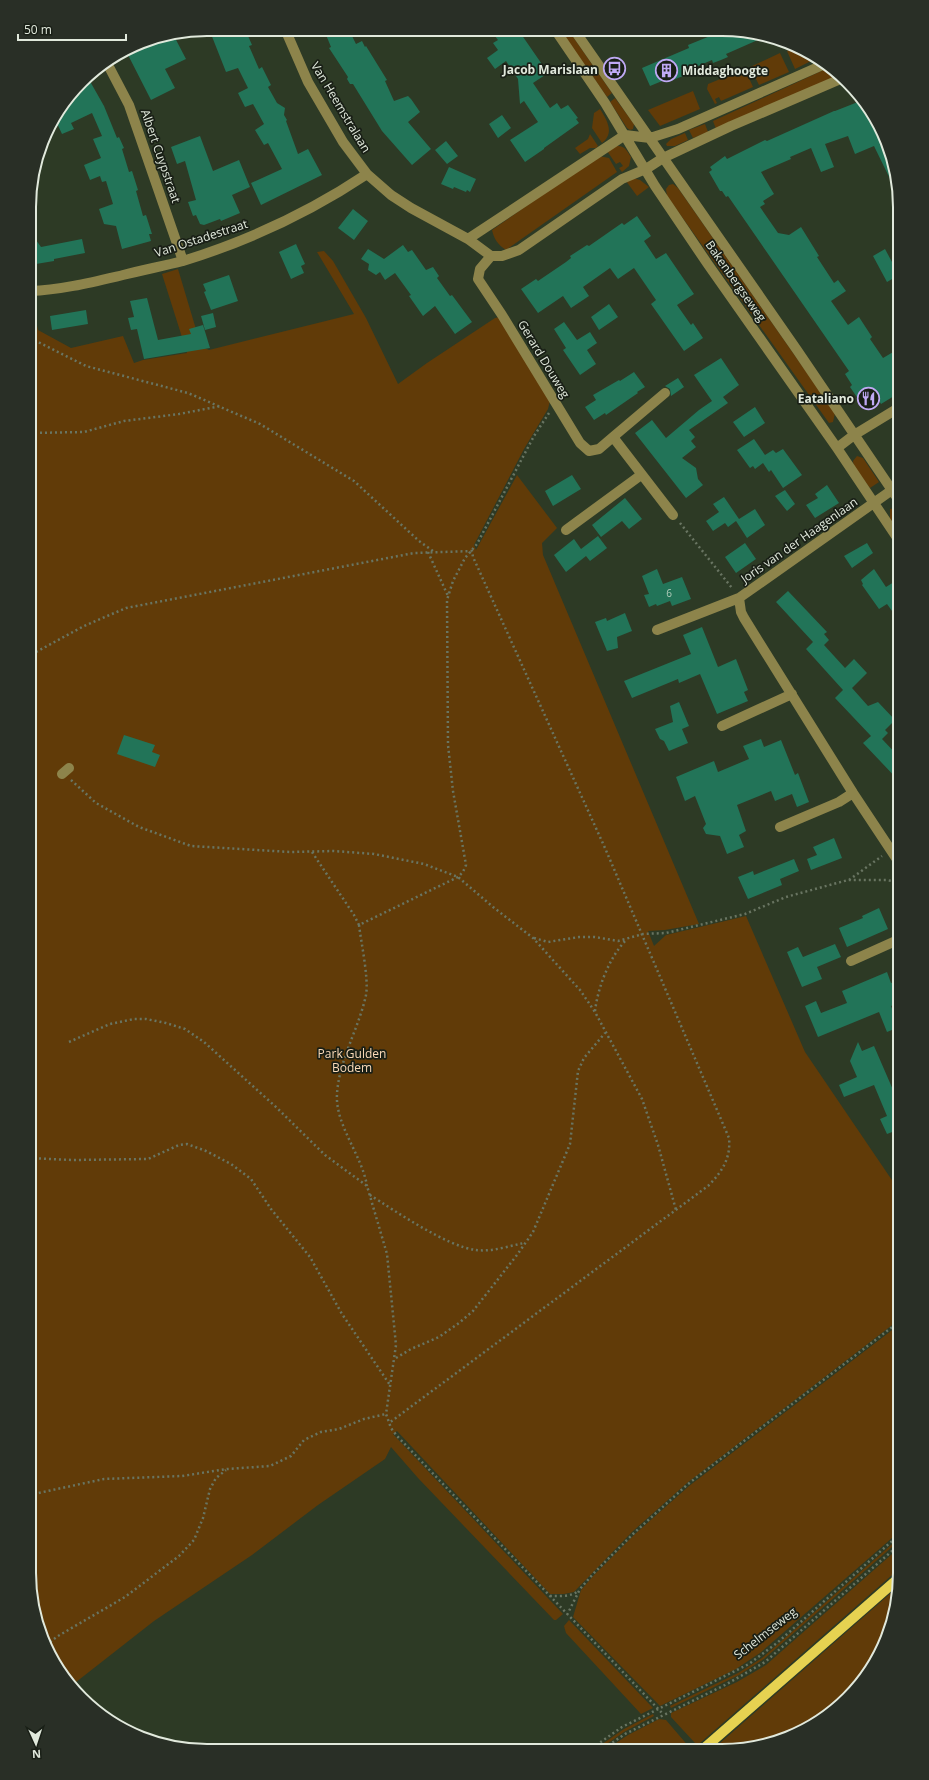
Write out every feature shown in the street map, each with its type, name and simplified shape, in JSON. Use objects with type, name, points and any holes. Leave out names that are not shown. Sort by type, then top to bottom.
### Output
[{"type":"main road","points":[[709,1744],[893,1583]]},
{"type":"street","name":"Van Heemstralaan","points":[[288,36],[308,82],[343,142],[367,174],[391,195],[411,208],[468,239],[491,256]]},
{"type":"street","name":"Bakenbergseweg","points":[[559,36],[707,263],[837,448],[893,532]]},
{"type":"street","name":"Bakenbergseweg","points":[[579,36],[892,490]]},
{"type":"street","name":"Albert Cuypstraat","points":[[109,67],[129,105],[182,261]]},
{"type":"street","points":[[468,239],[625,135],[650,138],[678,129],[819,67]]},
{"type":"street","points":[[491,256],[502,256],[519,250],[622,179],[646,169],[663,158],[724,129],[837,81]]},
{"type":"street","name":"Van Ostadestraat","points":[[36,291],[104,279],[182,261],[271,228],[334,196],[367,174]]},
{"type":"street","name":"Gerard Douweg","points":[[491,256],[480,269],[478,280],[556,402],[580,443],[589,451],[599,448],[665,393]]},
{"type":"street","points":[[837,448],[854,435],[893,411]]},
{"type":"street","points":[[612,437],[674,515]]},
{"type":"street","points":[[566,530],[641,475]]},
{"type":"street","name":"Joris van der Haagenlaan","points":[[657,630],[739,598],[892,490]]},
{"type":"street","name":"Joris van der Haagenlaan","points":[[739,598],[741,612],[744,618],[853,794],[893,853]]},
{"type":"street","points":[[722,726],[792,694]]},
{"type":"street","points":[[780,826],[839,802],[853,794]]},
{"type":"street","points":[[851,960],[893,941]]},
{"type":"path","points":[[36,341],[86,366],[188,392],[260,424],[342,472],[354,481],[419,541],[434,552]]},
{"type":"path","points":[[359,925],[458,877],[463,872],[466,865],[453,791],[448,745],[448,596],[453,581],[462,564],[472,551],[534,436],[556,402]]},
{"type":"path","points":[[36,433],[84,432],[124,421],[179,414],[221,406]]},
{"type":"path","points":[[674,515],[739,598]]},
{"type":"path","points":[[36,652],[84,626],[126,608],[414,553],[472,551]]},
{"type":"path","points":[[389,1423],[708,1186],[721,1173],[728,1154],[729,1138],[643,934],[559,743],[473,557],[472,551]]},
{"type":"path","points":[[428,552],[448,596]]},
{"type":"path","points":[[65,771],[96,803],[139,827],[190,846],[312,852],[334,851],[374,854],[424,864],[458,877],[493,908],[533,938],[580,990],[621,1058],[642,1099],[658,1145],[676,1210]]},
{"type":"path","points":[[848,880],[891,850]]},
{"type":"path","points":[[312,852],[354,914],[359,925],[364,958],[366,993],[341,1071],[337,1095],[340,1116],[365,1174],[367,1186],[387,1254],[396,1345],[386,1414],[389,1423],[397,1436],[663,1714]]},
{"type":"path","points":[[533,938],[548,942],[579,937],[595,937],[609,941],[627,939],[643,934],[666,933],[745,914],[786,898],[848,880],[893,881]]},
{"type":"path","points":[[594,1012],[596,1000],[605,974],[627,939]]},
{"type":"path","points":[[69,1042],[110,1024],[134,1019],[166,1022],[185,1029],[210,1047],[276,1107],[325,1155],[367,1186]]},
{"type":"path","points":[[395,1358],[411,1349],[439,1337],[459,1323],[488,1294],[498,1277],[517,1255],[533,1232],[570,1144],[578,1071],[584,1058],[605,1033]]},
{"type":"path","points":[[36,1158],[79,1160],[148,1159],[179,1145],[187,1144],[206,1151],[231,1164],[251,1179],[271,1209],[310,1257],[342,1314],[391,1386]]},
{"type":"path","points":[[370,1195],[398,1213],[463,1248],[490,1250],[525,1243]]},
{"type":"path","points":[[549,1596],[575,1593],[634,1533],[688,1484],[893,1326]]},
{"type":"path","points":[[36,1494],[104,1479],[182,1476],[227,1469],[270,1466],[291,1456],[304,1440],[321,1432],[339,1429],[364,1419],[386,1414]]},
{"type":"path","points":[[51,1641],[125,1597],[179,1556],[194,1540],[203,1518],[210,1489],[216,1478],[227,1469]]},
{"type":"path","name":"Schelmseweg","points":[[598,1744],[622,1727],[723,1679],[761,1656],[893,1540]]},
{"type":"path","name":"Schelmseweg","points":[[610,1744],[625,1734],[663,1714],[725,1685],[765,1662],[893,1550]]},
{"type":"path","points":[[567,1615],[580,1589]]},
{"type":"green space","points":[[564,36],[572,36],[612,93],[607,97]]},
{"type":"green space","points":[[789,50],[811,61],[795,69],[787,51]]},
{"type":"green space","points":[[780,53],[789,72],[759,85],[750,67]]},
{"type":"green space","points":[[745,69],[753,87],[721,101],[719,97],[715,99],[717,103],[715,104],[707,89],[708,84]]},
{"type":"green space","points":[[824,70],[834,78],[716,129],[713,121]]},
{"type":"green space","points":[[693,91],[700,109],[660,126],[648,110]]},
{"type":"green space","points":[[615,98],[634,124],[633,129],[630,130],[627,128],[610,102]]},
{"type":"green space","points":[[600,109],[607,122],[609,131],[606,139],[602,143],[592,128],[594,113]]},
{"type":"green space","points":[[705,124],[708,132],[693,138],[689,130]]},
{"type":"green space","points":[[685,133],[688,140],[675,146],[667,146],[666,144],[671,139]]},
{"type":"green space","points":[[590,134],[598,146],[596,148],[590,148],[580,154],[575,148],[588,139]]},
{"type":"green space","points":[[616,146],[624,147],[631,157],[629,166],[622,172],[619,168],[623,166],[620,162],[616,164],[607,151]]},
{"type":"green space","points":[[599,156],[609,158],[617,172],[506,250],[499,244],[495,239],[492,230]]},
{"type":"green space","points":[[633,178],[640,180],[649,187],[637,196],[626,181]]},
{"type":"green space","points":[[673,184],[678,188],[835,413],[833,422],[829,423],[667,196],[666,189],[669,185]]},
{"type":"green space","name":"Park Gulden Bodem","points":[[324,251],[333,261],[366,318],[398,384],[495,318],[500,317],[550,401],[548,409],[524,449],[474,545],[476,550],[517,475],[557,528],[542,543],[543,555],[699,924],[665,930],[648,931],[654,946],[666,935],[746,916],[805,1052],[893,1182],[893,1324],[687,1483],[632,1532],[574,1592],[550,1594],[397,1431],[393,1434],[563,1614],[556,1620],[554,1620],[418,1478],[391,1447],[385,1459],[318,1505],[252,1555],[154,1621],[76,1682],[65,1668],[49,1638],[39,1606],[36,1584],[36,321],[38,330],[71,348],[123,336],[134,363],[143,360],[187,353],[162,274],[178,269],[201,346],[209,350],[354,314],[317,252]]},
{"type":"green space","points":[[857,456],[863,458],[879,482],[870,488],[854,467],[853,461]]},
{"type":"green space","points":[[893,508],[893,524],[890,519],[890,509]]},
{"type":"green space","points":[[893,1329],[893,1537],[760,1653],[736,1669],[660,1706],[573,1617],[581,1590],[594,1575],[635,1534],[689,1486]]},
{"type":"green space","points":[[893,1543],[893,1546],[764,1659],[739,1675],[671,1708],[670,1706],[738,1673],[762,1658]]},
{"type":"green space","points":[[893,1553],[893,1574],[700,1743],[695,1743],[671,1717],[671,1713],[737,1682],[766,1665]]},
{"type":"green space","points":[[892,1592],[884,1628],[870,1658],[858,1677],[843,1694],[826,1709],[807,1721],[777,1735],[744,1743],[719,1744]]},
{"type":"green space","points":[[569,1620],[653,1708],[641,1714],[566,1633],[564,1626]]},
{"type":"green space","points":[[653,1714],[654,1716],[624,1732],[607,1744],[602,1744],[624,1729]]},
{"type":"green space","points":[[659,1719],[666,1720],[687,1744],[614,1744],[628,1735]]},
{"type":"building","points":[[212,36],[248,36],[252,45],[249,46],[259,69],[262,67],[271,85],[268,87],[277,103],[285,108],[284,115],[298,154],[308,149],[322,175],[261,205],[251,183],[282,169],[268,143],[264,145],[255,130],[264,124],[253,104],[245,107],[238,93],[248,88],[238,68],[226,72]]},
{"type":"building","points":[[326,36],[352,36],[356,44],[362,41],[387,80],[385,81],[394,101],[408,96],[420,112],[408,122],[431,149],[412,165],[382,131],[353,84],[350,84],[347,79],[348,77],[329,48],[331,47]]},
{"type":"building","points":[[495,36],[522,36],[548,73],[533,83],[550,108],[557,103],[561,109],[568,105],[578,118],[576,119],[579,123],[525,162],[510,140],[538,122],[524,101],[520,104],[518,79],[506,61],[495,69],[487,58],[498,50],[493,43],[498,40]]},
{"type":"building","points":[[710,36],[733,36],[758,40],[726,54],[728,57],[713,63],[712,60],[691,69],[693,72],[668,82],[667,79],[650,86],[642,68],[689,48],[688,45]]},
{"type":"building","points":[[175,39],[186,59],[165,69],[175,88],[151,100],[128,56],[152,45]]},
{"type":"building","points":[[90,82],[104,106],[117,138],[119,137],[124,148],[122,149],[129,172],[132,171],[138,190],[136,191],[143,216],[146,215],[152,234],[149,234],[151,241],[122,249],[116,226],[104,224],[99,209],[113,204],[106,181],[102,182],[100,176],[90,180],[84,165],[101,158],[93,139],[102,136],[92,113],[71,123],[74,129],[62,134],[58,125],[59,122],[71,103]]},
{"type":"building","points":[[858,103],[880,142],[891,182],[874,146],[855,154],[848,136],[825,144],[834,167],[821,172],[811,148],[790,157],[791,159],[761,172],[774,194],[763,201],[765,204],[760,207],[778,233],[789,235],[801,227],[819,256],[817,257],[834,283],[838,280],[846,291],[831,301],[848,325],[859,317],[872,337],[870,339],[883,358],[893,352],[893,397],[881,404],[877,397],[863,406],[850,387],[852,385],[845,374],[849,371],[728,196],[726,197],[722,191],[720,191],[709,172],[712,170],[710,167],[725,156],[727,159],[765,140],[767,141],[835,111]]},
{"type":"building","points":[[502,115],[511,128],[498,138],[489,124]]},
{"type":"building","points":[[200,136],[213,171],[239,160],[250,187],[232,195],[240,213],[221,221],[220,219],[204,225],[200,224],[196,215],[193,216],[188,202],[196,200],[185,161],[177,164],[171,147]]},
{"type":"building","points":[[446,141],[458,156],[447,164],[435,150]]},
{"type":"building","points":[[449,167],[476,179],[470,192],[454,187],[453,189],[441,184]]},
{"type":"building","points":[[353,209],[368,221],[354,240],[338,228]]},
{"type":"building","points":[[637,216],[651,236],[644,241],[656,259],[666,253],[694,294],[677,305],[691,325],[693,323],[703,338],[684,351],[651,304],[656,300],[634,268],[618,279],[610,268],[583,287],[589,296],[571,308],[563,296],[538,313],[521,289],[536,279],[538,281],[566,262],[571,258],[570,256],[587,245],[589,246],[622,223],[624,225]]},
{"type":"building","points":[[82,239],[85,253],[36,264],[36,240],[41,247]]},
{"type":"building","points":[[296,244],[305,264],[301,266],[304,273],[291,279],[279,252]]},
{"type":"building","points":[[403,245],[408,252],[412,250],[426,270],[433,267],[439,276],[437,278],[472,322],[455,334],[435,306],[423,316],[409,296],[411,295],[395,273],[385,280],[380,272],[376,275],[368,270],[369,264],[361,259],[368,249],[384,259]]},
{"type":"building","points":[[885,249],[893,264],[893,278],[887,282],[873,256]]},
{"type":"building","points":[[229,275],[238,301],[211,310],[204,292],[206,291],[203,284]]},
{"type":"building","points":[[147,298],[158,340],[191,334],[189,329],[203,325],[210,348],[144,359],[137,329],[131,330],[128,318],[134,317],[130,301]]},
{"type":"building","points":[[609,304],[618,317],[599,330],[591,317]]},
{"type":"building","points":[[86,310],[88,324],[52,330],[50,316]]},
{"type":"building","points":[[213,313],[216,327],[205,330],[201,316]]},
{"type":"building","points":[[564,322],[577,340],[590,332],[597,343],[587,350],[596,364],[580,375],[563,350],[566,348],[554,329]]},
{"type":"building","points":[[721,358],[739,385],[723,397],[728,403],[689,430],[695,437],[691,441],[696,447],[682,458],[696,468],[698,479],[703,485],[686,498],[635,433],[652,420],[666,438],[712,401],[694,375]]},
{"type":"building","points":[[634,372],[645,387],[606,415],[605,413],[594,420],[585,407],[596,400],[593,395]]},
{"type":"building","points":[[678,378],[684,387],[671,396],[670,389],[665,386]]},
{"type":"building","points":[[755,407],[765,423],[744,437],[733,422]]},
{"type":"building","points":[[754,439],[765,455],[773,450],[776,453],[783,449],[802,475],[783,488],[771,470],[769,472],[763,463],[755,469],[753,466],[750,468],[737,450]]},
{"type":"building","points":[[572,475],[581,489],[553,506],[545,491]]},
{"type":"building","points":[[827,485],[839,503],[815,518],[806,505],[818,498],[815,494]]},
{"type":"building","points":[[785,490],[795,504],[787,511],[775,496]]},
{"type":"building","points":[[724,497],[739,519],[755,509],[765,525],[747,538],[736,521],[728,527],[725,523],[713,531],[706,521],[719,512],[713,504]]},
{"type":"building","points":[[625,498],[642,519],[629,529],[622,521],[601,537],[592,525]]},
{"type":"building","points":[[598,536],[607,548],[590,561],[586,556],[566,572],[554,555],[574,539],[581,549]]},
{"type":"building","points":[[745,543],[756,559],[736,573],[725,557]]},
{"type":"building","points":[[867,543],[873,553],[852,568],[844,556]]},
{"type":"building","points":[[657,569],[663,584],[682,577],[691,599],[672,606],[670,601],[657,606],[656,604],[649,607],[644,595],[649,594],[642,576]]},
{"type":"building","points":[[874,569],[886,587],[893,583],[893,612],[887,604],[879,609],[862,585],[861,580]]},
{"type":"building","points":[[788,591],[827,632],[824,634],[829,640],[824,645],[845,668],[854,659],[867,673],[852,688],[868,706],[878,702],[893,718],[893,722],[885,730],[888,733],[882,739],[893,751],[893,775],[863,743],[871,736],[835,698],[843,690],[806,649],[813,642],[776,602]]},
{"type":"building","points":[[625,613],[632,631],[617,637],[618,648],[607,651],[595,622],[606,618],[607,621]]},
{"type":"building","points":[[702,627],[718,667],[736,659],[748,690],[744,692],[748,701],[717,714],[700,674],[679,683],[678,679],[632,698],[624,681],[691,654],[683,635]]},
{"type":"building","points":[[679,702],[689,726],[682,729],[688,743],[669,751],[655,729],[673,722],[670,706]]},
{"type":"building","points":[[124,735],[155,745],[152,752],[160,755],[155,767],[117,754]]},
{"type":"building","points":[[761,739],[764,747],[781,740],[795,775],[798,773],[809,802],[797,807],[792,794],[775,801],[771,791],[737,805],[746,831],[739,835],[744,847],[727,854],[720,836],[706,834],[703,828],[706,824],[695,796],[685,801],[676,777],[714,761],[718,772],[749,759],[743,746]]},
{"type":"building","points":[[834,838],[842,858],[811,870],[807,859],[817,855],[813,847]]},
{"type":"building","points":[[794,859],[799,871],[780,879],[782,885],[748,899],[738,877],[753,871],[754,875]]},
{"type":"building","points":[[879,908],[888,929],[847,947],[839,928],[863,918],[862,916]]},
{"type":"building","points":[[835,944],[841,957],[817,967],[822,979],[802,987],[787,952],[798,947],[803,957]]},
{"type":"building","points":[[887,972],[891,983],[893,982],[893,1005],[891,1006],[893,1011],[893,1030],[887,1032],[879,1012],[818,1037],[805,1006],[816,1001],[821,1013],[847,1003],[842,991]]},
{"type":"building","points":[[858,1042],[862,1051],[874,1046],[893,1090],[893,1132],[887,1134],[880,1119],[887,1116],[874,1085],[844,1097],[839,1085],[857,1077],[850,1061]]},
{"type":"place","name":"Jacob Marislaan","points":[[614,69]]},
{"type":"place","name":"Middaghoogte","points":[[667,70]]},
{"type":"place","name":"Eataliano","points":[[869,398]]}]
